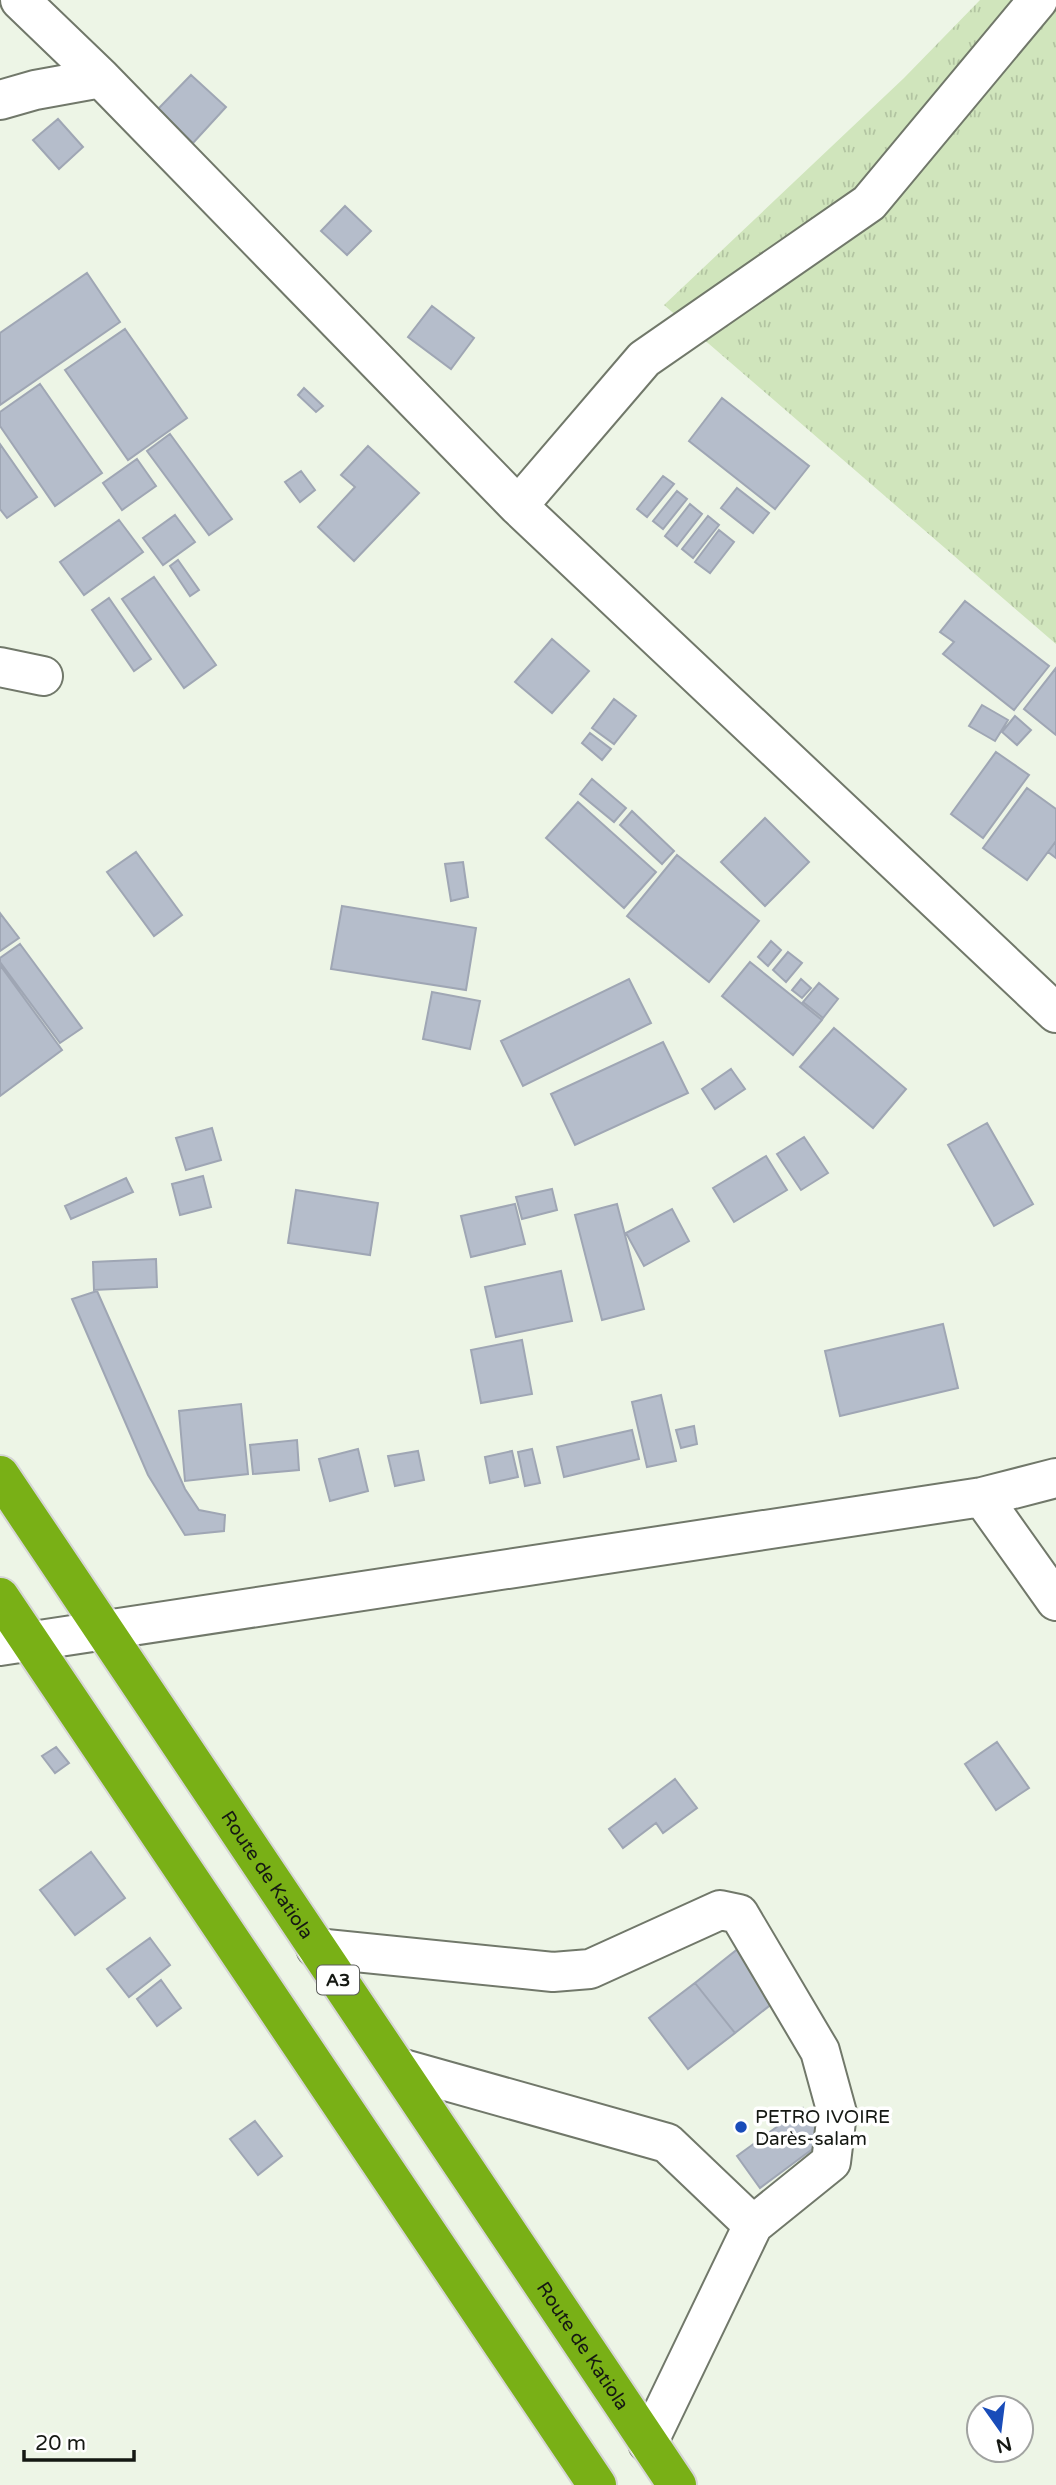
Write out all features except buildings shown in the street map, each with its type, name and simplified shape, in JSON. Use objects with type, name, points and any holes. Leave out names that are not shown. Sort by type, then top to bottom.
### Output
[{"type":"highway","name":"Route de Katiola","points":[[0,1475],[677,2485]]},
{"type":"highway","points":[[0,1597],[16,1643],[597,2485]]},
{"type":"street","points":[[518,506],[644,359],[869,203],[1038,0]]},
{"type":"street","points":[[32,5],[518,506],[1056,1013]]},
{"type":"street","points":[[0,100],[35,90],[101,78]]},
{"type":"street","points":[[0,667],[43,676]]},
{"type":"street","points":[[16,1643],[982,1497],[1056,1478]]},
{"type":"street","points":[[982,1497],[1056,1601]]},
{"type":"street","points":[[316,1948],[539,1970],[590,1969],[720,1910],[739,1914],[820,2052],[837,2113],[831,2162],[752,2225],[648,2443]]},
{"type":"street","points":[[400,2068],[667,2143],[752,2225]]},
{"type":"green space","points":[[980,0],[1056,0],[1056,644],[664,305],[904,78]]},
{"type":"place","name":"PETRO IVOIRE Darès-salam","points":[[741,2127]]}]
